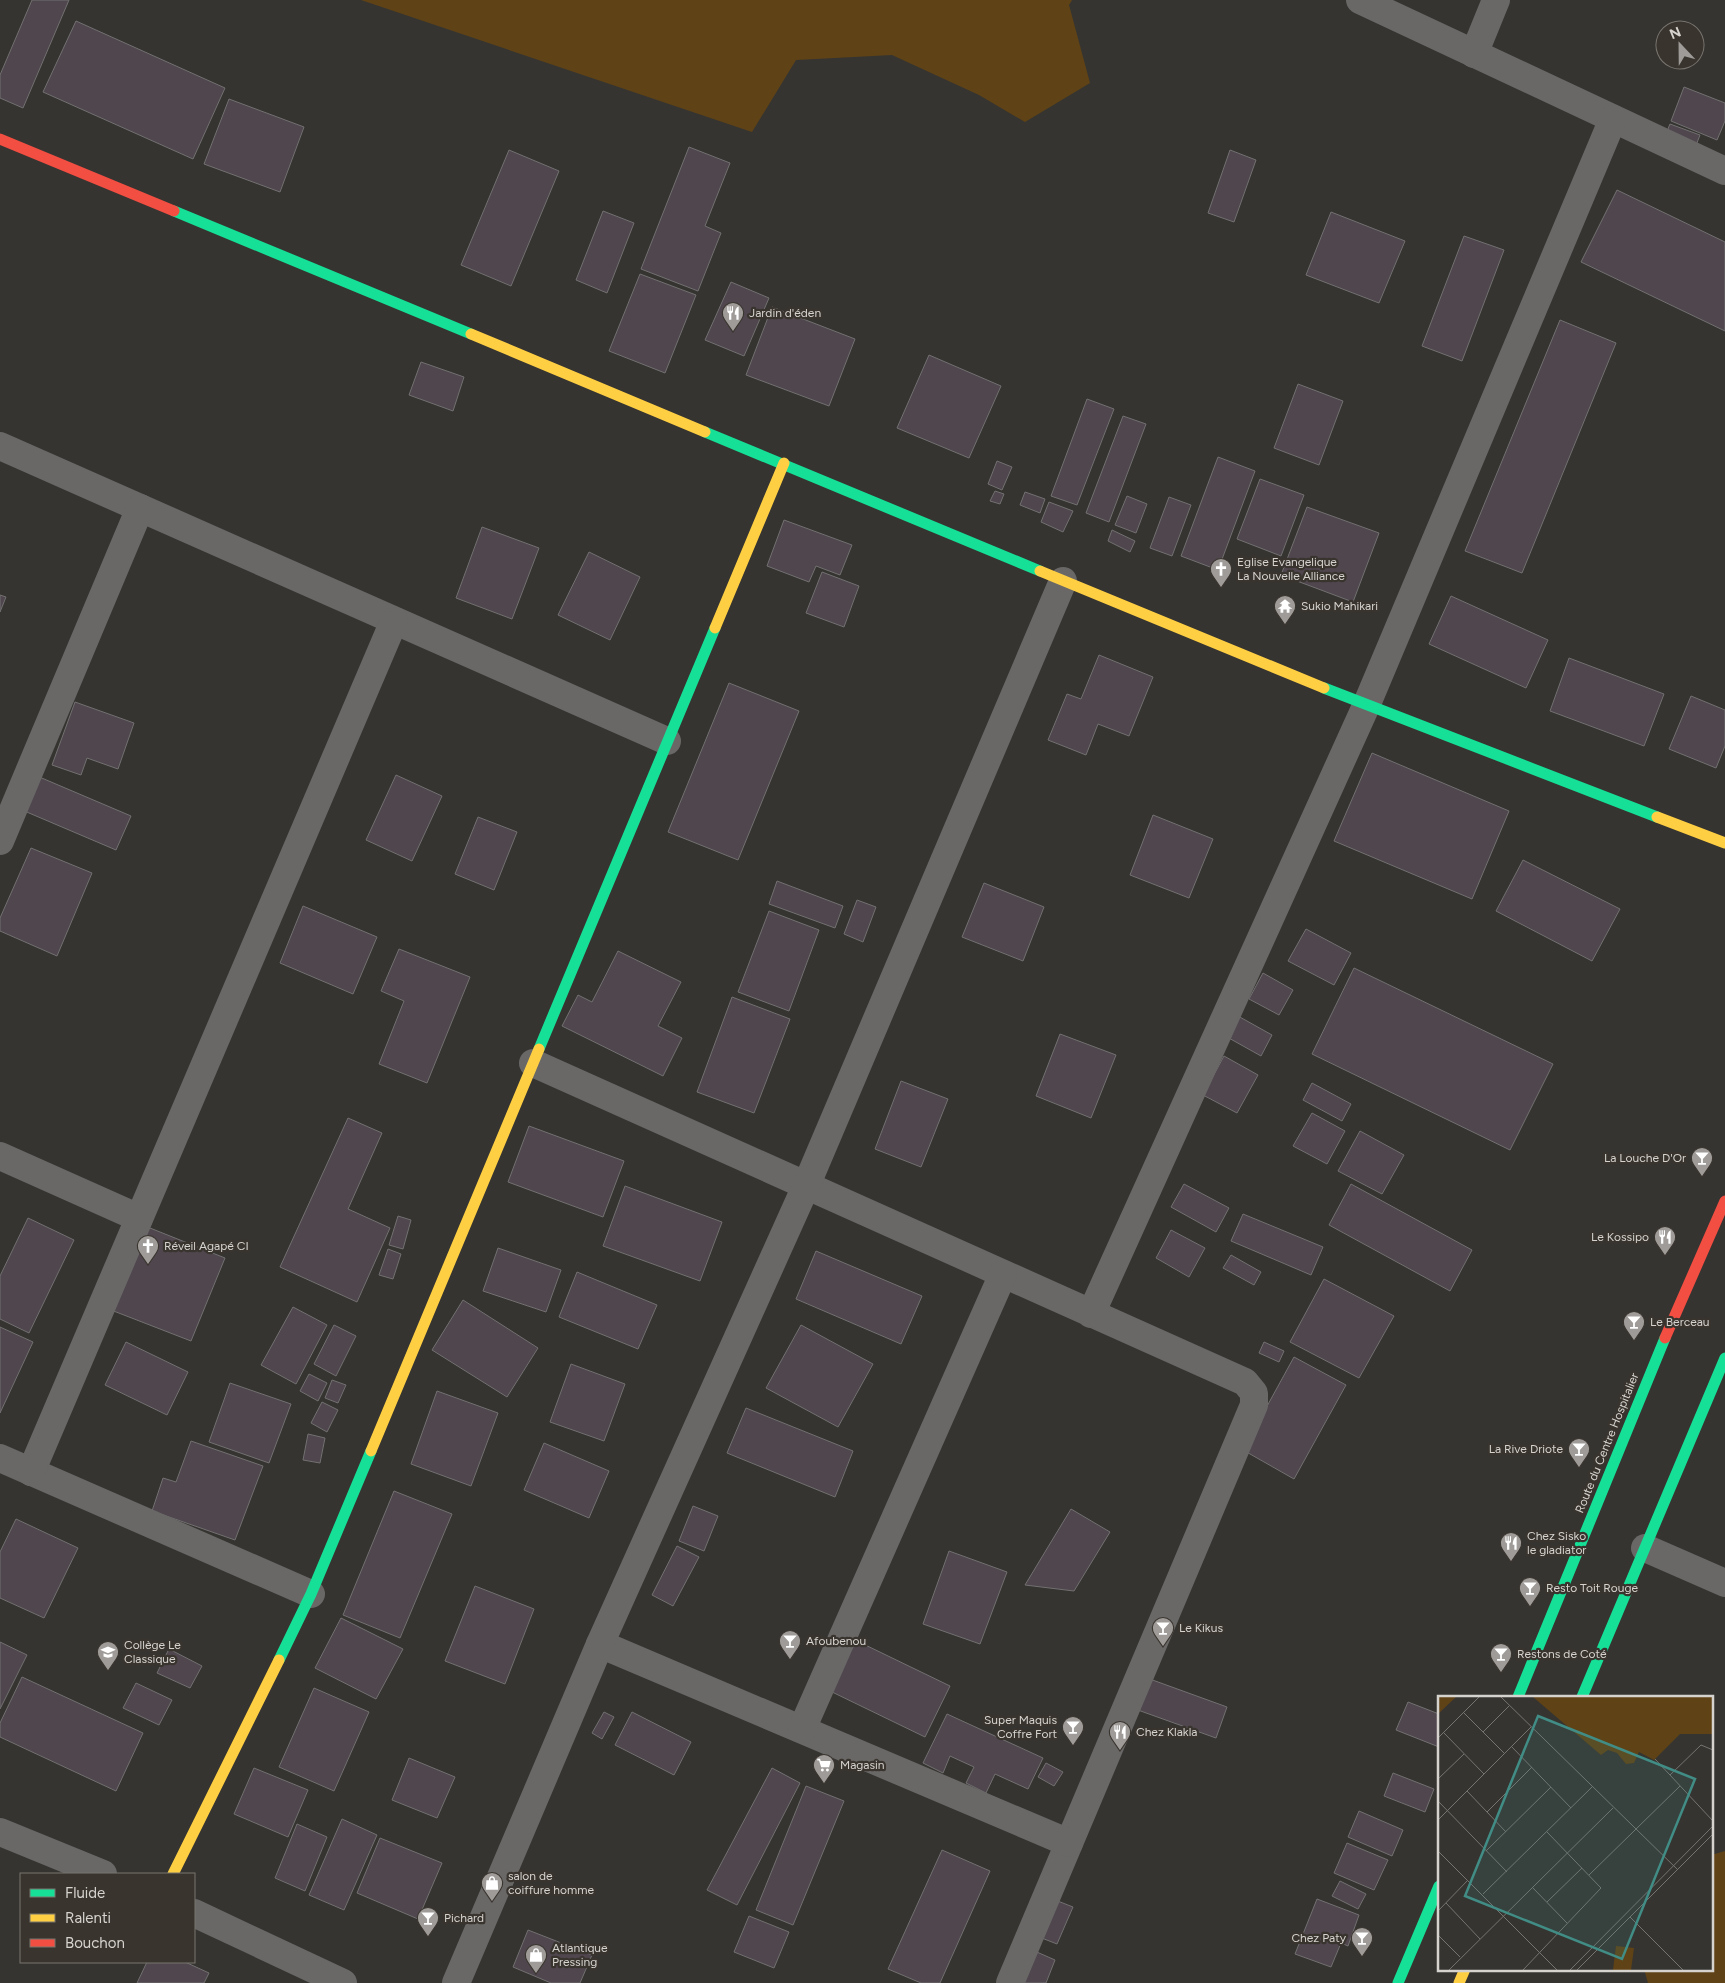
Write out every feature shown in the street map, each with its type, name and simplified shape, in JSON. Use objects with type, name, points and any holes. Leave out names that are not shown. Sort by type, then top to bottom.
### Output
[{"type":"street","points":[[1360,0],[1725,171]]},
{"type":"street","points":[[1474,54],[1496,0]]},
{"type":"street","points":[[1091,1314],[1366,706],[1613,119]]},
{"type":"street","points":[[0,140],[1366,706],[1725,843]]},
{"type":"street","points":[[0,446],[667,741]]},
{"type":"street","points":[[173,1873],[311,1594],[784,464]]},
{"type":"street","points":[[0,842],[140,508]]},
{"type":"street","points":[[456,1983],[600,1644],[806,1186],[1063,581]]},
{"type":"street","points":[[31,1472],[394,621]]},
{"type":"street","points":[[533,1063],[1245,1382],[1254,1393],[1254,1405],[1010,1983]]},
{"type":"street","points":[[0,1156],[139,1218]]},
{"type":"street","name":"Route du Centre Hospitalier","points":[[1518,1696],[1679,1302],[1725,1200]]},
{"type":"street","points":[[802,1729],[1003,1274]]},
{"type":"street","points":[[1582,1696],[1725,1358]]},
{"type":"street","points":[[0,1458],[311,1594]]},
{"type":"street","points":[[1645,1548],[1725,1582]]},
{"type":"street","points":[[600,1644],[1069,1843]]},
{"type":"street","points":[[0,1832],[102,1873]]},
{"type":"street","points":[[1398,1983],[1438,1888]]},
{"type":"street","points":[[195,1913],[343,1983]]},
{"type":"street","points":[[1459,1983],[1465,1970]]},
{"type":"shaded area","points":[[361,0],[1072,0],[1069,5],[1090,83],[1025,122],[979,95],[892,55],[796,60],[752,132]]},
{"type":"shaded area","points":[[1725,1851],[1725,1983],[1648,1983],[1644,1970],[1712,1970],[1712,1855]]},
{"type":"building","points":[[32,0],[69,0],[23,108],[0,98],[0,75]]},
{"type":"building","points":[[76,21],[225,88],[193,159],[43,92]]},
{"type":"building","points":[[1684,87],[1725,103],[1725,121],[1717,140],[1671,121]]},
{"type":"building","points":[[229,99],[304,127],[280,192],[204,164]]},
{"type":"building","points":[[1670,124],[1700,135],[1693,153],[1663,141]]},
{"type":"building","points":[[689,147],[730,163],[705,226],[721,233],[698,291],[641,269]]},
{"type":"building","points":[[509,150],[559,171],[511,286],[461,265]]},
{"type":"building","points":[[1230,150],[1256,160],[1234,222],[1208,213]]},
{"type":"building","points":[[1617,190],[1725,242],[1725,331],[1581,262]]},
{"type":"building","points":[[603,211],[634,223],[607,293],[576,280]]},
{"type":"building","points":[[1331,212],[1405,241],[1379,303],[1306,275]]},
{"type":"building","points":[[1464,236],[1504,250],[1462,361],[1422,346]]},
{"type":"building","points":[[640,274],[696,295],[665,373],[609,351]]},
{"type":"building","points":[[731,282],[769,298],[744,356],[705,340]]},
{"type":"building","points":[[772,307],[855,339],[829,406],[746,375]]},
{"type":"building","points":[[1560,320],[1616,343],[1522,573],[1465,551]]},
{"type":"building","points":[[929,355],[1001,386],[969,458],[897,428]]},
{"type":"building","points":[[421,362],[464,377],[453,411],[409,395]]},
{"type":"building","points":[[1298,384],[1343,401],[1319,465],[1274,448]]},
{"type":"building","points":[[1087,399],[1114,409],[1077,505],[1051,496]]},
{"type":"building","points":[[1123,416],[1146,424],[1109,522],[1086,513]]},
{"type":"building","points":[[1218,457],[1255,471],[1218,570],[1181,556]]},
{"type":"building","points":[[997,461],[1012,467],[1002,490],[988,484]]},
{"type":"building","points":[[1260,479],[1304,495],[1281,556],[1237,539]]},
{"type":"building","points":[[995,491],[1004,494],[1000,504],[990,501]]},
{"type":"building","points":[[1025,492],[1045,499],[1040,513],[1020,505]]},
{"type":"building","points":[[1127,496],[1147,504],[1136,533],[1115,525]]},
{"type":"building","points":[[1169,497],[1191,505],[1172,556],[1150,548]]},
{"type":"building","points":[[1049,502],[1073,511],[1063,532],[1041,522]]},
{"type":"building","points":[[1307,507],[1379,533],[1353,602],[1281,575]]},
{"type":"building","points":[[784,520],[852,545],[840,575],[816,566],[809,582],[767,566]]},
{"type":"building","points":[[482,527],[539,548],[512,619],[456,598]]},
{"type":"building","points":[[1112,530],[1135,541],[1130,552],[1108,541]]},
{"type":"building","points":[[589,552],[640,577],[610,640],[558,615]]},
{"type":"building","points":[[822,572],[859,586],[844,627],[806,613]]},
{"type":"building","points":[[0,595],[6,597],[0,612]]},
{"type":"building","points":[[1451,596],[1548,640],[1526,688],[1429,644]]},
{"type":"building","points":[[1099,655],[1153,677],[1129,736],[1098,724],[1086,755],[1048,740],[1067,694],[1081,699]]},
{"type":"building","points":[[1569,658],[1664,694],[1644,746],[1550,711]]},
{"type":"building","points":[[729,683],[799,711],[738,860],[668,832]]},
{"type":"building","points":[[1691,696],[1725,710],[1725,746],[1716,768],[1669,749]]},
{"type":"building","points":[[75,702],[134,723],[118,769],[87,758],[81,775],[52,765]]},
{"type":"building","points":[[1372,753],[1509,811],[1472,899],[1334,841]]},
{"type":"building","points":[[396,775],[442,796],[412,861],[366,840]]},
{"type":"building","points":[[37,776],[131,816],[116,850],[22,810]]},
{"type":"building","points":[[1153,815],[1213,839],[1189,898],[1130,875]]},
{"type":"building","points":[[478,817],[517,832],[494,890],[455,874]]},
{"type":"building","points":[[31,848],[92,873],[57,956],[0,931],[0,918]]},
{"type":"building","points":[[1523,860],[1620,909],[1592,961],[1496,911]]},
{"type":"building","points":[[777,881],[843,906],[835,928],[769,904]]},
{"type":"building","points":[[984,883],[1044,907],[1023,961],[962,937]]},
{"type":"building","points":[[857,900],[876,907],[863,942],[844,934]]},
{"type":"building","points":[[303,906],[377,937],[353,994],[280,963]]},
{"type":"building","points":[[769,911],[819,930],[789,1011],[738,992]]},
{"type":"building","points":[[1306,929],[1351,953],[1334,985],[1288,961]]},
{"type":"building","points":[[399,949],[470,977],[427,1083],[379,1064],[404,1001],[381,991]]},
{"type":"building","points":[[618,951],[681,982],[658,1026],[682,1038],[663,1076],[562,1026],[578,995],[592,1002]]},
{"type":"building","points":[[1354,968],[1553,1064],[1510,1150],[1312,1054]]},
{"type":"building","points":[[1263,973],[1293,990],[1279,1015],[1249,999]]},
{"type":"building","points":[[732,997],[790,1019],[754,1113],[697,1092]]},
{"type":"building","points":[[1238,1016],[1272,1035],[1261,1056],[1227,1037]]},
{"type":"building","points":[[1060,1034],[1116,1055],[1091,1118],[1036,1096]]},
{"type":"building","points":[[1224,1056],[1258,1075],[1237,1113],[1203,1095]]},
{"type":"building","points":[[901,1081],[948,1099],[921,1167],[875,1149]]},
{"type":"building","points":[[1312,1083],[1351,1104],[1342,1121],[1303,1100]]},
{"type":"building","points":[[1312,1113],[1345,1131],[1327,1164],[1293,1146]]},
{"type":"building","points":[[348,1118],[382,1133],[348,1209],[390,1228],[357,1302],[280,1267]]},
{"type":"building","points":[[529,1126],[624,1161],[603,1217],[508,1182]]},
{"type":"building","points":[[1360,1131],[1404,1155],[1382,1194],[1338,1171]]},
{"type":"building","points":[[1184,1184],[1229,1208],[1216,1232],[1171,1207]]},
{"type":"building","points":[[1351,1184],[1472,1250],[1450,1291],[1329,1225]]},
{"type":"building","points":[[625,1186],[722,1222],[700,1281],[603,1246]]},
{"type":"building","points":[[1243,1214],[1323,1247],[1311,1275],[1231,1241]]},
{"type":"building","points":[[398,1216],[411,1220],[403,1249],[389,1245]]},
{"type":"building","points":[[28,1218],[74,1240],[29,1333],[0,1319],[0,1276]]},
{"type":"building","points":[[145,1226],[225,1258],[191,1341],[111,1310]]},
{"type":"building","points":[[1171,1230],[1205,1248],[1189,1277],[1156,1258]]},
{"type":"building","points":[[498,1248],[561,1270],[546,1312],[483,1291]]},
{"type":"building","points":[[388,1249],[401,1254],[393,1279],[379,1275]]},
{"type":"building","points":[[816,1251],[922,1296],[901,1344],[796,1299]]},
{"type":"building","points":[[1231,1255],[1261,1272],[1254,1285],[1223,1268]]},
{"type":"building","points":[[577,1272],[657,1305],[638,1349],[559,1317]]},
{"type":"building","points":[[1324,1279],[1394,1316],[1359,1378],[1290,1342]]},
{"type":"building","points":[[463,1300],[538,1348],[507,1397],[432,1350]]},
{"type":"building","points":[[293,1307],[327,1325],[296,1384],[261,1365]]},
{"type":"building","points":[[334,1325],[356,1336],[336,1376],[314,1364]]},
{"type":"building","points":[[801,1325],[873,1364],[838,1427],[766,1388]]},
{"type":"building","points":[[0,1327],[33,1342],[0,1413]]},
{"type":"building","points":[[126,1342],[188,1372],[167,1415],[105,1385]]},
{"type":"building","points":[[1264,1342],[1284,1351],[1279,1362],[1259,1353]]},
{"type":"building","points":[[1294,1357],[1346,1385],[1294,1479],[1243,1450]]},
{"type":"building","points":[[571,1364],[625,1384],[604,1441],[550,1422]]},
{"type":"building","points":[[309,1374],[327,1383],[318,1401],[300,1391]]},
{"type":"building","points":[[332,1380],[346,1385],[338,1403],[325,1398]]},
{"type":"building","points":[[230,1383],[291,1404],[269,1463],[209,1442]]},
{"type":"building","points":[[437,1391],[498,1413],[471,1486],[411,1464]]},
{"type":"building","points":[[322,1402],[338,1410],[327,1432],[311,1423]]},
{"type":"building","points":[[746,1408],[853,1451],[835,1497],[727,1453]]},
{"type":"building","points":[[308,1434],[325,1438],[320,1463],[303,1460]]},
{"type":"building","points":[[191,1441],[263,1466],[235,1540],[152,1511],[163,1478],[176,1482]]},
{"type":"building","points":[[544,1443],[609,1471],[589,1518],[524,1490]]},
{"type":"building","points":[[394,1491],[452,1514],[400,1638],[343,1615]]},
{"type":"building","points":[[693,1506],[718,1516],[704,1551],[679,1541]]},
{"type":"building","points":[[1071,1509],[1110,1532],[1074,1591],[1025,1585]]},
{"type":"building","points":[[16,1519],[78,1548],[44,1618],[0,1598],[0,1552]]},
{"type":"building","points":[[677,1546],[699,1557],[673,1606],[652,1595]]},
{"type":"building","points":[[949,1551],[1007,1572],[980,1644],[923,1624]]},
{"type":"building","points":[[475,1586],[534,1609],[505,1684],[445,1661]]},
{"type":"building","points":[[341,1618],[403,1649],[376,1699],[315,1668]]},
{"type":"building","points":[[855,1640],[950,1686],[925,1737],[830,1691]]},
{"type":"building","points":[[0,1642],[27,1655],[0,1709]]},
{"type":"building","points":[[169,1649],[202,1666],[190,1688],[157,1673]]},
{"type":"building","points":[[22,1677],[143,1733],[116,1791],[0,1737],[0,1723]]},
{"type":"building","points":[[1147,1678],[1227,1707],[1216,1738],[1135,1709]]},
{"type":"building","points":[[136,1683],[172,1700],[159,1725],[123,1708]]},
{"type":"building","points":[[314,1688],[369,1712],[334,1791],[279,1767]]},
{"type":"building","points":[[1408,1702],[1438,1714],[1438,1747],[1396,1730]]},
{"type":"building","points":[[604,1712],[614,1717],[602,1739],[592,1733]]},
{"type":"building","points":[[632,1712],[691,1742],[674,1775],[615,1745]]},
{"type":"building","points":[[947,1714],[1043,1758],[1028,1789],[995,1774],[986,1793],[966,1783],[974,1767],[950,1756],[943,1773],[923,1763]]},
{"type":"building","points":[[409,1758],[455,1777],[437,1818],[392,1800]]},
{"type":"building","points":[[1046,1763],[1063,1772],[1054,1786],[1038,1777]]},
{"type":"building","points":[[254,1768],[308,1790],[288,1837],[234,1814]]},
{"type":"building","points":[[772,1768],[800,1783],[737,1905],[707,1890]]},
{"type":"building","points":[[1393,1773],[1434,1789],[1425,1812],[1384,1796]]},
{"type":"building","points":[[806,1786],[844,1801],[793,1925],[756,1910]]},
{"type":"building","points":[[1359,1811],[1403,1830],[1392,1856],[1348,1837]]},
{"type":"building","points":[[342,1819],[377,1835],[344,1910],[309,1895]]},
{"type":"building","points":[[297,1824],[327,1837],[305,1891],[275,1878]]},
{"type":"building","points":[[380,1838],[442,1863],[418,1919],[357,1893]]},
{"type":"building","points":[[1347,1843],[1388,1860],[1374,1890],[1334,1873]]},
{"type":"building","points":[[942,1850],[990,1871],[940,1983],[921,1983],[888,1969]]},
{"type":"building","points":[[1340,1881],[1366,1894],[1358,1909],[1332,1896]]},
{"type":"building","points":[[1050,1898],[1073,1907],[1057,1944],[1034,1935]]},
{"type":"building","points":[[1317,1899],[1359,1915],[1348,1946],[1341,1943],[1331,1967],[1295,1954]]},
{"type":"building","points":[[749,1916],[789,1932],[774,1968],[734,1952]]},
{"type":"building","points":[[528,1930],[592,1955],[580,1983],[551,1983],[513,1967]]},
{"type":"building","points":[[1030,1949],[1055,1960],[1046,1983],[1017,1983]]},
{"type":"building","points":[[147,1963],[187,1963],[209,1973],[204,1983],[137,1983]]},
{"type":"traffic: fast","points":[[174,211],[471,334]]},
{"type":"traffic: fast","points":[[705,432],[1040,571]]},
{"type":"traffic: fast","points":[[539,1049],[715,628]]},
{"type":"traffic: fast","points":[[1324,688],[1657,817]]},
{"type":"traffic: fast","points":[[1518,1696],[1665,1338]]},
{"type":"traffic: fast","points":[[1582,1696],[1725,1358]]},
{"type":"traffic: fast","points":[[279,1660],[311,1594],[371,1451]]},
{"type":"traffic: fast","points":[[1398,1983],[1438,1888]]},
{"type":"traffic: slow","points":[[471,334],[705,432]]},
{"type":"traffic: slow","points":[[715,628],[784,463]]},
{"type":"traffic: slow","points":[[1040,571],[1324,688]]},
{"type":"traffic: slow","points":[[1657,817],[1725,843]]},
{"type":"traffic: slow","points":[[371,1451],[539,1049]]},
{"type":"traffic: slow","points":[[173,1873],[279,1660]]},
{"type":"traffic: slow","points":[[1459,1983],[1465,1970]]},
{"type":"traffic: jam","points":[[0,139],[174,211]]},
{"type":"traffic: jam","points":[[1665,1338],[1725,1201]]},
{"type":"place","name":"Jardin d'éden","points":[[733,332]]},
{"type":"place","name":"Eglise Evangelique La Nouvelle Alliance","points":[[1221,588]]},
{"type":"place","name":"Sukio Mahikari","points":[[1285,625]]},
{"type":"place","name":"La Louche D'Or","points":[[1702,1177]]},
{"type":"place","name":"Le Kossipo","points":[[1665,1256]]},
{"type":"place","name":"Réveil Agapé CI","points":[[148,1265]]},
{"type":"place","name":"Le Berceau","points":[[1634,1341]]},
{"type":"place","name":"La Rive Driote","points":[[1579,1468]]},
{"type":"place","name":"Chez Sisko le gladiator","points":[[1511,1562]]},
{"type":"place","name":"Resto Toit Rouge","points":[[1530,1607]]},
{"type":"place","name":"Le Kikus","points":[[1163,1647]]},
{"type":"place","name":"Afoubenou","points":[[790,1660]]},
{"type":"place","name":"Collège Le Classique","points":[[108,1671]]},
{"type":"place","name":"Restons de Coté","points":[[1501,1673]]},
{"type":"place","name":"Super Maquis Coffre Fort","points":[[1073,1746]]},
{"type":"place","name":"Chez Klakla","points":[[1120,1751]]},
{"type":"place","name":"Magasin","points":[[824,1784]]},
{"type":"place","name":"salon de coiffure homme","points":[[492,1902]]},
{"type":"place","name":"Pichard","points":[[428,1937]]},
{"type":"place","name":"Chez Paty","points":[[1362,1957]]},
{"type":"place","name":"Atlantique Pressing","points":[[536,1974]]}]
